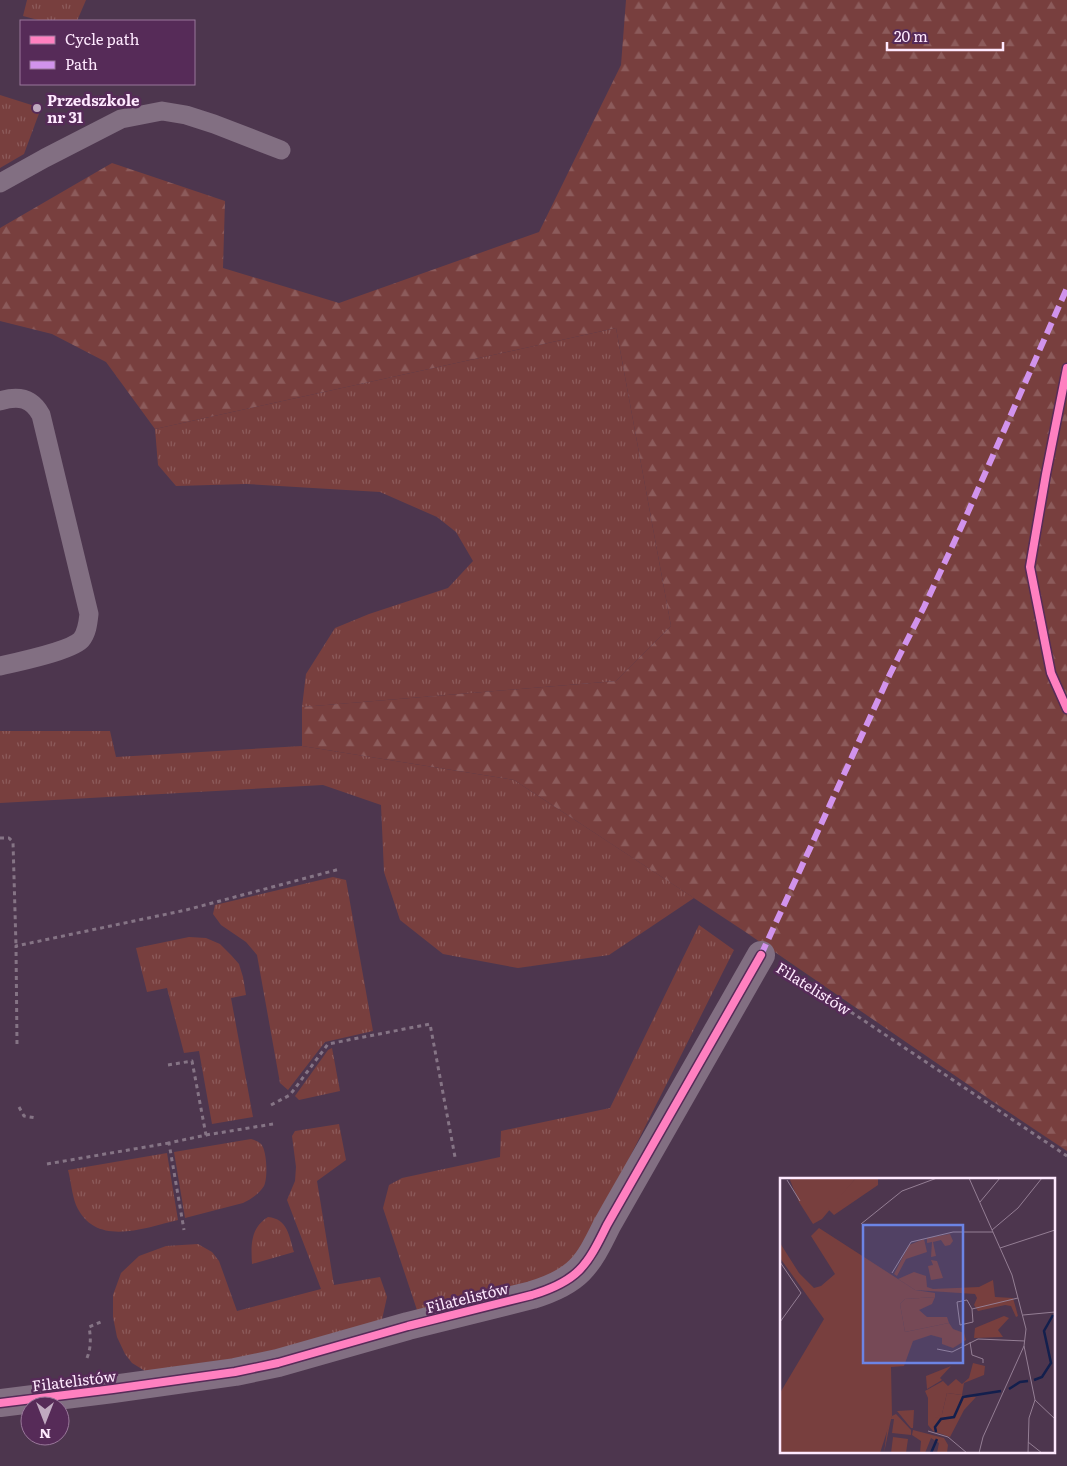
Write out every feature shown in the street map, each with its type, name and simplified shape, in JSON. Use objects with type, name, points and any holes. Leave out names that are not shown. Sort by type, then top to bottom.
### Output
[{"type":"street","name":"Filatelistów","points":[[0,1402],[113,1389],[235,1372],[270,1365],[550,1289],[565,1282],[581,1269],[595,1249],[761,955]]},
{"type":"lane","points":[[0,183],[121,119],[162,111],[186,115],[214,124],[281,150]]},
{"type":"lane","points":[[0,401],[27,400],[36,406],[42,416],[89,614],[87,629],[81,640],[68,648],[0,666]]},
{"type":"path","points":[[0,838],[9,838],[13,842],[17,1044]]},
{"type":"path","points":[[16,946],[186,910],[340,869]]},
{"type":"path","points":[[271,1106],[290,1095],[328,1044],[430,1024],[454,1157]]},
{"type":"path","points":[[168,1064],[192,1061],[206,1135]]},
{"type":"path","points":[[19,1107],[24,1116],[36,1118]]},
{"type":"path","points":[[47,1164],[273,1124]]},
{"type":"path","points":[[169,1143],[184,1230]]},
{"type":"green space","points":[[27,0],[86,0],[77,20],[38,20],[23,16]]},
{"type":"green space","points":[[626,0],[1067,0],[1067,1151],[744,931],[514,780],[302,746],[302,707],[616,681],[671,626],[616,328],[155,429],[106,362],[52,334],[0,321],[0,228],[112,163],[225,201],[223,268],[339,303],[539,232],[621,65]]},
{"type":"green space","points":[[0,95],[41,108],[24,154],[0,168]]},
{"type":"green space","points":[[616,328],[671,626],[616,681],[302,707],[306,674],[335,628],[369,614],[448,588],[473,561],[456,532],[437,517],[380,492],[246,484],[176,486],[158,465],[155,429]]},
{"type":"green space","points":[[0,731],[110,731],[116,757],[302,746],[514,780],[694,898],[609,955],[518,968],[443,954],[400,920],[384,872],[381,805],[323,785],[0,803]]},
{"type":"green space","points":[[333,877],[346,880],[373,1031],[325,1042],[288,1090],[280,1083],[257,955],[246,942],[221,925],[213,914],[215,905]]},
{"type":"green space","points":[[699,925],[734,950],[581,1254],[551,1278],[418,1313],[383,1208],[389,1185],[402,1178],[500,1157],[501,1131],[610,1108]]},
{"type":"green space","points":[[189,937],[206,938],[220,944],[239,964],[246,995],[231,998],[253,1117],[212,1124],[199,1051],[184,1053],[167,988],[147,992],[136,948]]},
{"type":"green space","points":[[332,1048],[340,1091],[299,1100],[295,1096],[328,1050]]},
{"type":"green space","points":[[339,1124],[346,1160],[317,1181],[334,1285],[380,1277],[387,1297],[381,1324],[275,1353],[145,1371],[132,1363],[125,1354],[117,1337],[113,1317],[113,1295],[121,1273],[139,1256],[166,1246],[198,1244],[212,1252],[219,1261],[237,1311],[321,1289],[287,1200],[295,1181],[296,1167],[292,1136],[295,1131]]},
{"type":"green space","points":[[251,1139],[261,1144],[265,1152],[266,1177],[262,1189],[243,1203],[185,1218],[174,1152]]},
{"type":"green space","points":[[167,1153],[178,1220],[121,1232],[95,1227],[84,1218],[76,1205],[68,1170]]},
{"type":"green space","points":[[268,1217],[280,1221],[287,1229],[294,1252],[252,1264],[252,1244],[255,1232],[262,1221]]},
{"type":"marked path","points":[[761,955],[890,674],[964,521],[1067,288]]},
{"type":"cycle path","points":[[1067,368],[1030,567],[1051,673],[1067,709]]},
{"type":"cycle path","points":[[0,1403],[235,1372],[278,1363],[408,1326],[532,1295],[548,1290],[571,1278],[587,1261],[593,1251],[761,955]]},
{"type":"place","name":"Przedszkole nr 31","points":[[37,108]]}]
